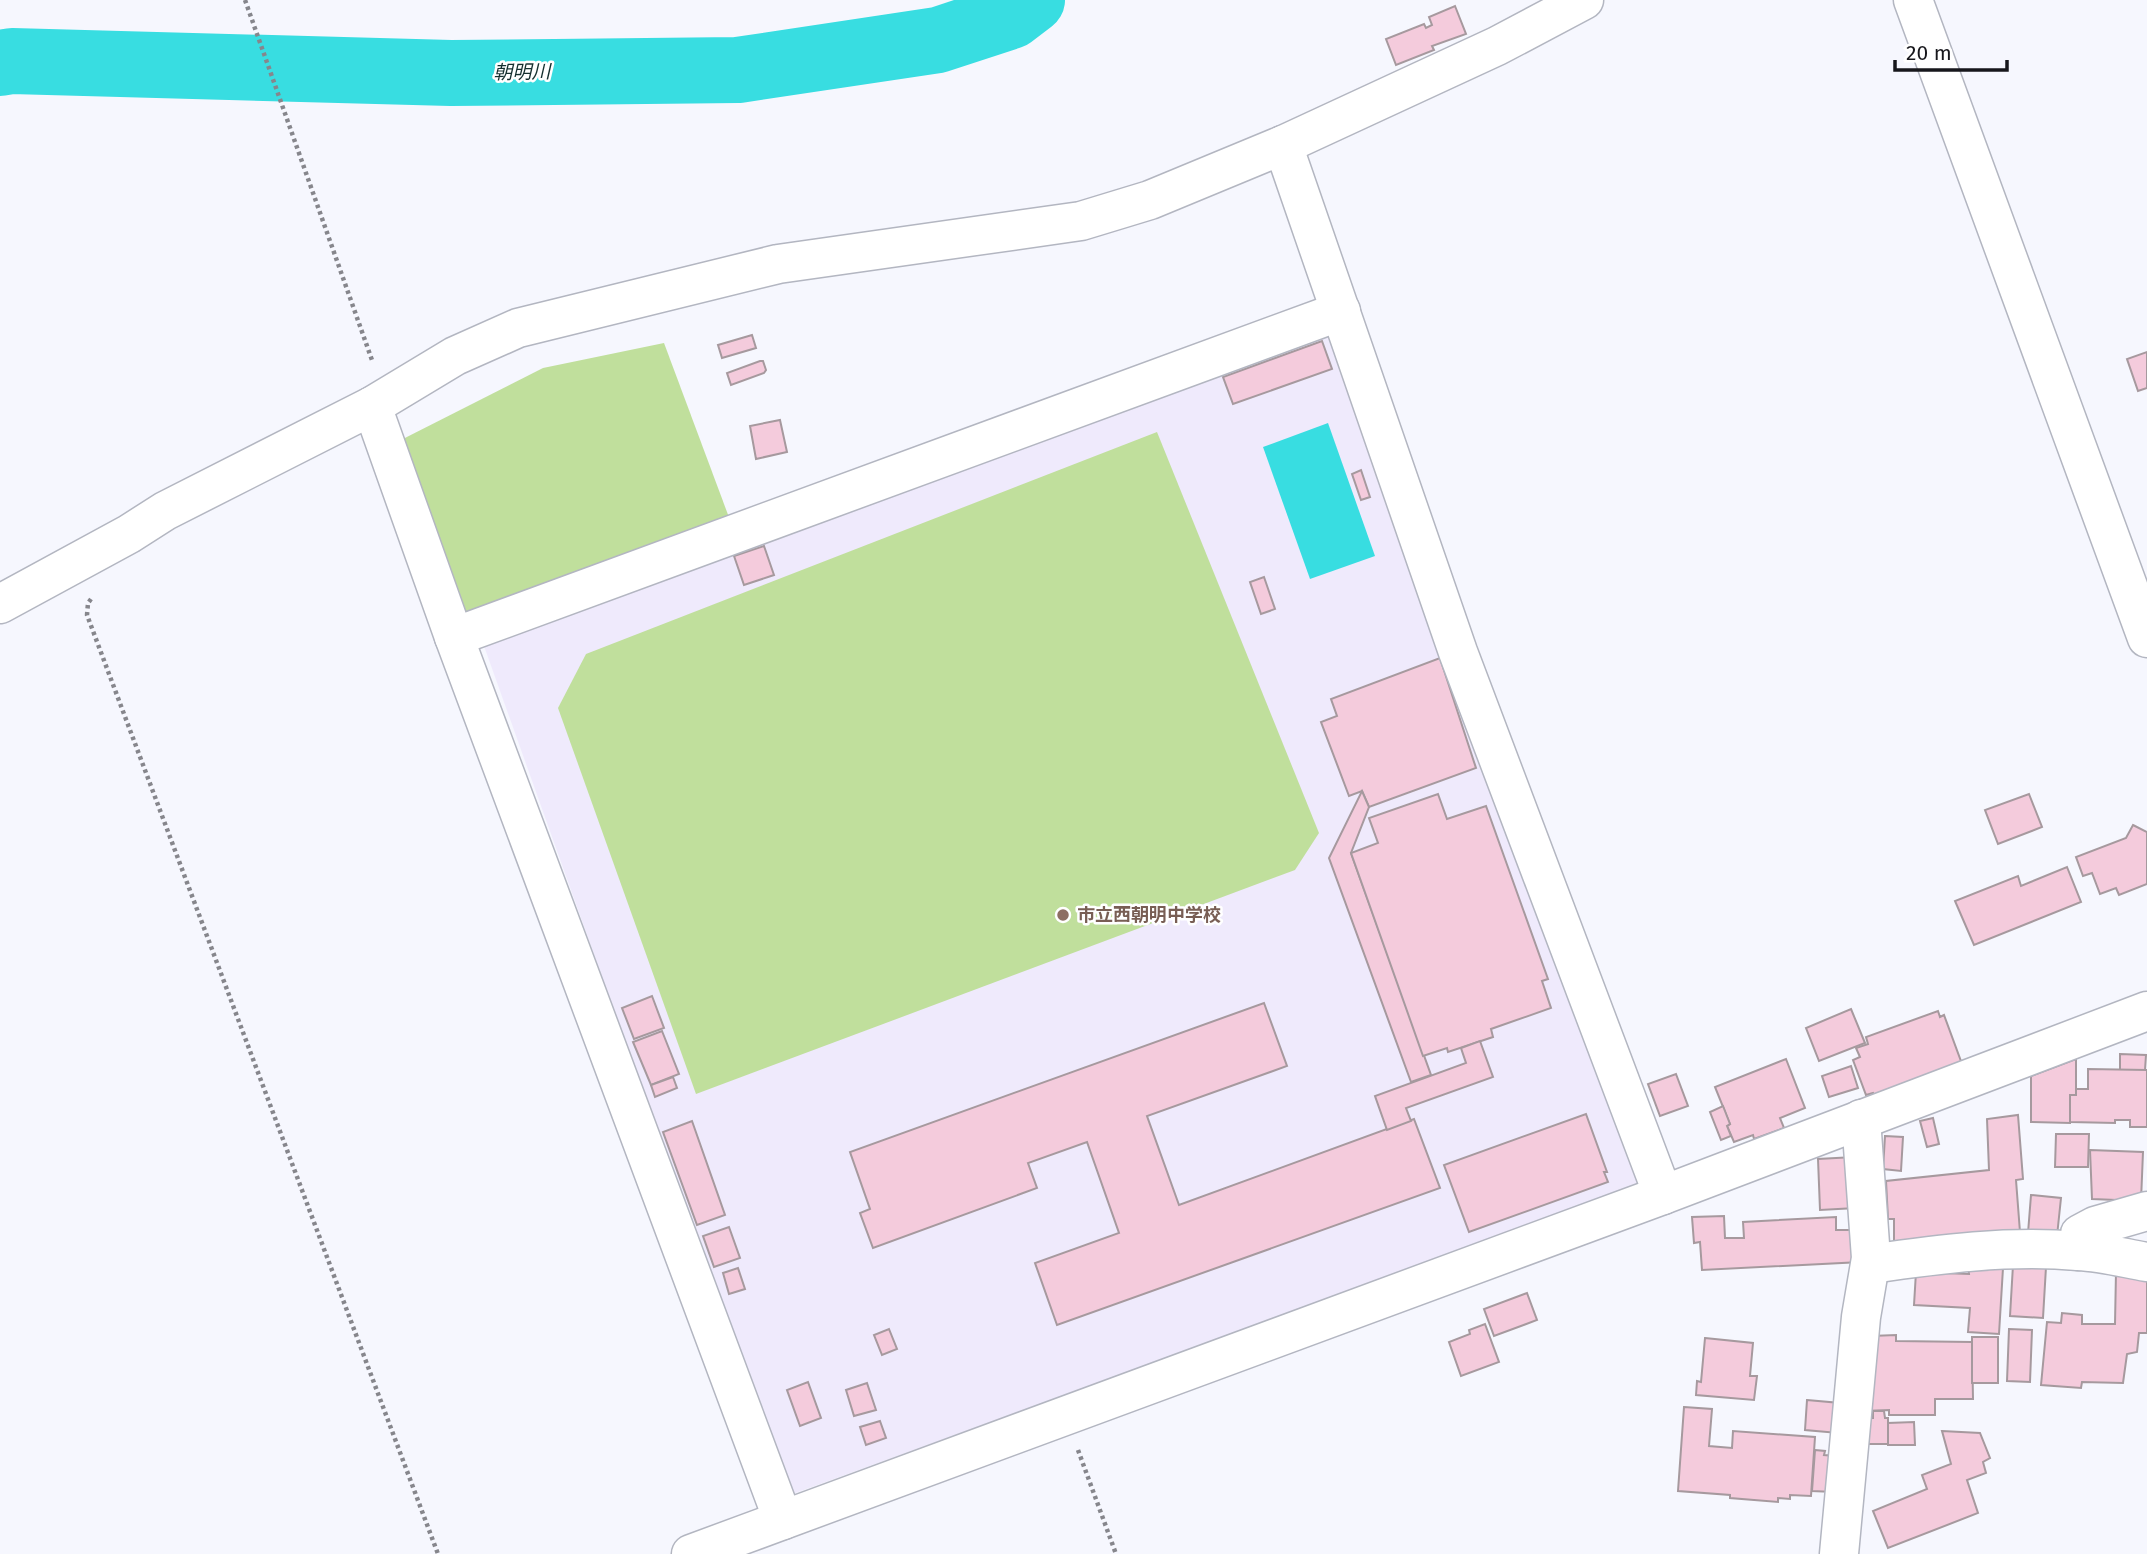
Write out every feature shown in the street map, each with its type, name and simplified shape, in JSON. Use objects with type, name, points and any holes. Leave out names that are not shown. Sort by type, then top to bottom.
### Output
[{"type":"street","points":[[0,604],[106,547],[378,392],[518,328],[778,264],[1081,221],[1150,200],[1283,145],[1497,46],[1584,0]]},
{"type":"street","points":[[1913,0],[2147,638]]},
{"type":"street","points":[[1283,145],[1458,652],[1663,1195]]},
{"type":"street","points":[[454,637],[1341,310]]},
{"type":"street","points":[[378,392],[454,637],[783,1520]]},
{"type":"street","points":[[691,1554],[1663,1195],[2147,1012]]},
{"type":"street","points":[[1839,1554],[1861,1317],[1871,1264],[1861,1119]]},
{"type":"street","points":[[2079,1251],[2080,1234],[2095,1226],[2147,1211]]},
{"type":"street","points":[[1871,1264],[1941,1254],[2009,1250],[2079,1251],[2147,1262]]},
{"type":"path","points":[[245,0],[378,392]]},
{"type":"path","points":[[95,594],[88,603],[87,615],[438,1554]]},
{"type":"path","points":[[1065,1416],[1116,1554]]},
{"type":"shaded area","name":"市立西朝明中学校","points":[[1333,327],[1644,1184],[787,1496],[484,646]]},
{"type":"green space","points":[[664,343],[730,520],[460,620],[395,443],[543,368]]},
{"type":"green space","points":[[1157,432],[1319,833],[1295,870],[696,1094],[558,708],[586,654]]},
{"type":"water","points":[[1328,423],[1375,556],[1310,579],[1263,447]]},
{"type":"building","points":[[1455,6],[1466,34],[1432,46],[1434,50],[1396,65],[1386,39],[1424,24],[1426,28],[1432,25],[1429,17]]},
{"type":"building","points":[[752,335],[756,348],[722,358],[718,345]]},
{"type":"building","points":[[1322,341],[1332,369],[1233,404],[1223,377]]},
{"type":"building","points":[[2147,352],[2147,388],[2138,391],[2127,359]]},
{"type":"building","points":[[763,361],[766,370],[764,373],[731,385],[727,373]]},
{"type":"building","points":[[780,420],[787,452],[756,459],[750,426]]},
{"type":"building","points":[[1361,470],[1370,497],[1361,500],[1352,474]]},
{"type":"building","points":[[764,546],[774,575],[744,585],[734,556]]},
{"type":"building","points":[[1264,577],[1275,609],[1261,614],[1250,582]]},
{"type":"building","points":[[1440,658],[1476,768],[1369,807],[1362,791],[1349,796],[1321,722],[1337,716],[1331,699]]},
{"type":"building","points":[[1362,791],[1369,807],[1351,853],[1431,1075],[1411,1082],[1329,858]]},
{"type":"building","points":[[1438,794],[1447,819],[1486,806],[1548,979],[1542,981],[1551,1008],[1491,1029],[1493,1037],[1448,1052],[1447,1048],[1423,1056],[1351,853],[1378,843],[1369,818]]},
{"type":"building","points":[[2029,794],[2042,827],[1998,844],[1985,810]]},
{"type":"building","points":[[2133,825],[2147,832],[2147,884],[2119,895],[2116,888],[2100,894],[2092,873],[2083,876],[2076,857],[2126,838]]},
{"type":"building","points":[[2067,867],[2081,902],[1974,945],[1955,901],[2018,876],[2021,886]]},
{"type":"building","points":[[652,996],[664,1028],[634,1039],[622,1008]]},
{"type":"building","points":[[1264,1003],[1287,1066],[1147,1116],[1179,1205],[1414,1119],[1440,1188],[1057,1325],[1035,1263],[1119,1233],[1087,1142],[1028,1163],[1037,1188],[873,1248],[860,1213],[870,1209],[850,1152]]},
{"type":"building","points":[[1851,1009],[1865,1043],[1819,1061],[1806,1028]]},
{"type":"building","points":[[1938,1011],[1940,1017],[1944,1015],[1962,1064],[1874,1095],[1866,1095],[1853,1060],[1860,1057],[1856,1048],[1868,1044],[1866,1037]]},
{"type":"building","points":[[662,1031],[679,1074],[651,1085],[633,1042]]},
{"type":"building","points":[[1480,1041],[1493,1077],[1406,1108],[1411,1121],[1387,1130],[1375,1096],[1466,1063],[1461,1048]]},
{"type":"building","points":[[2120,1054],[2146,1055],[2145,1070],[2120,1070]]},
{"type":"building","points":[[1786,1059],[1805,1108],[1780,1118],[1784,1128],[1754,1139],[1753,1135],[1734,1142],[1715,1087]]},
{"type":"building","points":[[2076,1059],[2076,1095],[2070,1095],[2070,1123],[2031,1122],[2031,1076]]},
{"type":"building","points":[[1851,1066],[1858,1088],[1829,1097],[1822,1076]]},
{"type":"building","points":[[2088,1069],[2147,1070],[2147,1127],[2130,1127],[2130,1120],[2115,1120],[2115,1123],[2070,1122],[2070,1095],[2076,1095],[2076,1089],[2088,1089]]},
{"type":"building","points":[[1676,1074],[1688,1106],[1660,1116],[1648,1084]]},
{"type":"building","points":[[673,1077],[677,1088],[655,1097],[651,1085]]},
{"type":"building","points":[[1723,1106],[1730,1124],[1727,1126],[1731,1136],[1721,1140],[1710,1112]]},
{"type":"building","points":[[1586,1114],[1607,1172],[1604,1172],[1608,1182],[1469,1232],[1444,1165]]},
{"type":"building","points":[[2018,1115],[2023,1179],[2016,1180],[2020,1232],[1894,1247],[1894,1219],[1888,1219],[1886,1181],[1989,1170],[1987,1119]]},
{"type":"building","points":[[1933,1118],[1939,1144],[1927,1147],[1920,1121]]},
{"type":"building","points":[[692,1121],[725,1215],[697,1225],[663,1132]]},
{"type":"building","points":[[2056,1134],[2089,1134],[2088,1167],[2055,1167]]},
{"type":"building","points":[[1885,1136],[1903,1137],[1901,1171],[1883,1169]]},
{"type":"building","points":[[2090,1150],[2143,1152],[2141,1201],[2092,1199]]},
{"type":"building","points":[[1854,1157],[1856,1208],[1820,1210],[1818,1159]]},
{"type":"building","points":[[2031,1195],[2061,1198],[2057,1236],[2028,1233]]},
{"type":"building","points":[[1724,1216],[1725,1238],[1744,1238],[1743,1222],[1836,1217],[1836,1230],[1859,1230],[1861,1262],[1702,1270],[1700,1242],[1694,1243],[1692,1217]]},
{"type":"building","points":[[729,1227],[740,1258],[714,1267],[703,1236]]},
{"type":"building","points":[[2013,1265],[2046,1267],[2043,1318],[2010,1316]]},
{"type":"building","points":[[1968,1266],[2003,1268],[1999,1334],[1968,1332],[1970,1308],[1914,1305],[1916,1272],[1969,1274]]},
{"type":"building","points":[[738,1268],[745,1289],[729,1294],[723,1273]]},
{"type":"building","points":[[2116,1272],[2147,1275],[2147,1333],[2139,1333],[2137,1352],[2127,1354],[2123,1383],[2082,1382],[2081,1388],[2041,1385],[2047,1322],[2061,1323],[2062,1313],[2082,1315],[2082,1324],[2115,1324]]},
{"type":"building","points":[[1527,1293],[1537,1320],[1494,1336],[1484,1309]]},
{"type":"building","points":[[1485,1324],[1499,1362],[1461,1376],[1449,1342],[1470,1334],[1469,1330]]},
{"type":"building","points":[[889,1329],[897,1349],[882,1355],[874,1335]]},
{"type":"building","points":[[2009,1329],[2032,1330],[2030,1382],[2007,1381]]},
{"type":"building","points":[[1896,1335],[1896,1341],[1972,1342],[1973,1399],[1935,1399],[1935,1415],[1889,1415],[1889,1410],[1863,1411],[1871,1336]]},
{"type":"building","points":[[1972,1337],[1998,1337],[1998,1383],[1972,1383]]},
{"type":"building","points":[[1705,1338],[1753,1343],[1750,1376],[1757,1376],[1754,1400],[1696,1395],[1697,1381],[1701,1382]]},
{"type":"building","points":[[808,1382],[821,1418],[800,1426],[787,1390]]},
{"type":"building","points":[[867,1383],[876,1410],[854,1416],[846,1390]]},
{"type":"building","points":[[1807,1400],[1840,1403],[1838,1433],[1805,1430]]},
{"type":"building","points":[[1684,1407],[1712,1409],[1709,1446],[1732,1448],[1733,1431],[1815,1437],[1811,1496],[1790,1495],[1790,1499],[1778,1498],[1778,1502],[1678,1491]]},
{"type":"building","points":[[1873,1411],[1884,1411],[1885,1418],[1888,1418],[1888,1444],[1860,1444],[1860,1418],[1873,1418]]},
{"type":"building","points":[[880,1421],[886,1438],[866,1445],[860,1427]]},
{"type":"building","points":[[1914,1422],[1915,1445],[1888,1445],[1888,1423]]},
{"type":"building","points":[[1942,1431],[1980,1433],[1990,1458],[1983,1462],[1986,1473],[1967,1480],[1978,1513],[1888,1548],[1873,1511],[1927,1489],[1922,1475],[1951,1464]]},
{"type":"building","points":[[1815,1450],[1825,1451],[1824,1455],[1837,1456],[1834,1492],[1812,1491]]},
{"type":"waterway","name":"朝明川","points":[[0,63],[12,61],[451,73],[738,70],[938,40],[1011,16],[1032,0]]},
{"type":"place","name":"市立西朝明中学校","points":[[1063,915]]}]
